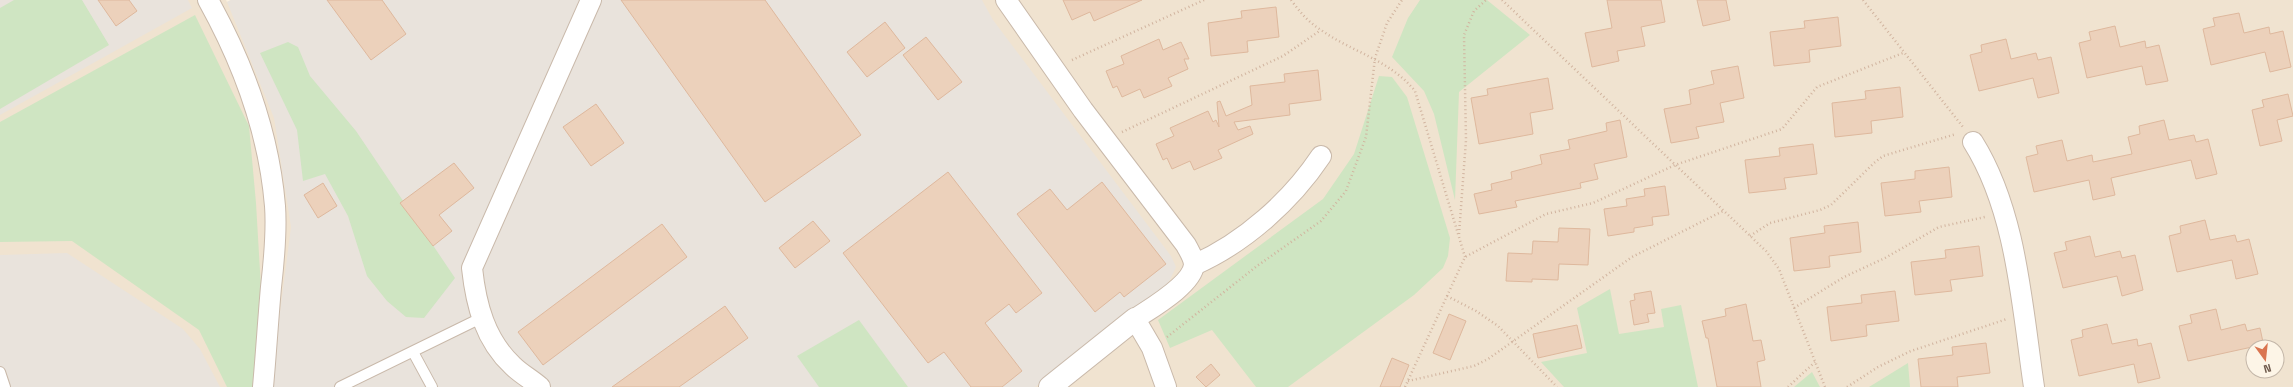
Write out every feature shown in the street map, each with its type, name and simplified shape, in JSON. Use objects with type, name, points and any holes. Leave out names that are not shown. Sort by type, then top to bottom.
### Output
[{"type":"street","points":[[208,0],[232,46],[250,92],[262,132],[271,174],[275,207],[275,248],[263,387]]},
{"type":"street","points":[[540,387],[514,366],[496,347],[481,318],[475,293],[472,268],[591,0]]},
{"type":"street","points":[[1006,0],[1053,69],[1105,140],[1186,245],[1194,264],[1191,275],[1184,284],[1135,319],[1050,387]]},
{"type":"street","points":[[1969,137],[1994,182],[2011,242],[2034,387]]},
{"type":"street","points":[[1194,264],[1217,254],[1274,210],[1304,181],[1321,156]]},
{"type":"street","points":[[1135,319],[1152,348],[1166,387]]},
{"type":"lane","points":[[340,387],[481,318]]},
{"type":"lane","points":[[413,352],[432,387]]},
{"type":"lane","points":[[0,372],[5,387]]},
{"type":"path","points":[[1053,69],[1204,0]]},
{"type":"path","points":[[1291,0],[1304,17],[1320,30],[1340,42],[1375,58],[1405,78],[1415,91],[1465,257]]},
{"type":"path","points":[[1459,236],[1466,140],[1464,35],[1474,11],[1486,0]]},
{"type":"path","points":[[1502,0],[1766,251],[1778,269],[1825,387]]},
{"type":"path","points":[[1750,236],[1770,223],[1820,210],[1831,205],[1883,156],[1969,137],[1955,114],[1903,53],[1863,0]]},
{"type":"path","points":[[1105,140],[1283,56],[1320,30]]},
{"type":"path","points":[[1405,387],[1465,257],[1546,214],[1593,203],[1675,165],[1782,128],[1817,88],[1903,53]]},
{"type":"path","points":[[1408,381],[1474,366],[1488,359],[1632,257],[1723,211]]},
{"type":"path","points":[[1794,308],[1844,277],[1885,258],[1939,227],[2003,213]]},
{"type":"path","points":[[1447,296],[1476,311],[1498,326],[1557,387]]},
{"type":"path","points":[[1848,387],[1878,367],[1911,351],[2023,314]]},
{"type":"path","points":[[1788,387],[1816,362]]},
{"type":"shaded area","points":[[0,0],[226,0],[227,2],[231,0],[2293,0],[2293,387],[0,387]]},
{"type":"shaded area","points":[[0,0],[188,0],[192,8],[0,115]]},
{"type":"shaded area","points":[[231,0],[982,0],[993,20],[1171,256],[1176,267],[1168,284],[1035,387],[274,387],[275,351],[291,227],[274,118],[227,2]]},
{"type":"shaded area","points":[[67,253],[183,329],[200,349],[220,387],[0,387],[0,255]]},
{"type":"green space","points":[[14,0],[82,0],[109,45],[0,109],[0,8]]},
{"type":"green space","points":[[1420,0],[1487,0],[1530,35],[1459,92],[1455,200],[1434,114],[1424,91],[1392,57],[1408,18]]},
{"type":"green space","points":[[195,15],[249,126],[256,203],[265,356],[255,387],[227,387],[199,330],[72,241],[0,242],[0,122]]},
{"type":"green space","points":[[288,42],[298,47],[310,76],[356,131],[455,278],[424,318],[406,317],[387,301],[367,276],[348,216],[325,174],[303,181],[297,130],[260,53]]},
{"type":"green space","points":[[1379,76],[1392,77],[1407,97],[1450,238],[1448,256],[1443,268],[1414,295],[1288,387],[1256,387],[1212,330],[1170,348],[1158,320],[1323,199],[1354,154]]},
{"type":"green space","points":[[1610,289],[1619,334],[1664,327],[1661,309],[1681,305],[1698,387],[1564,387],[1541,362],[1587,353],[1577,308]]},
{"type":"green space","points":[[859,320],[908,387],[819,387],[797,356]]},
{"type":"green space","points":[[1908,363],[1910,387],[1869,387]]},
{"type":"green space","points":[[1812,372],[1820,387],[1794,387]]},
{"type":"building","points":[[98,0],[129,0],[137,11],[116,26]]},
{"type":"building","points":[[327,0],[382,0],[406,34],[371,60]]},
{"type":"building","points":[[621,0],[765,0],[861,135],[765,202]]},
{"type":"building","points":[[1063,0],[1142,0],[1094,21],[1090,12],[1072,20]]},
{"type":"building","points":[[1607,0],[1661,0],[1665,22],[1641,27],[1645,46],[1617,51],[1619,61],[1592,67],[1585,33],[1612,28]]},
{"type":"building","points":[[1697,0],[1726,0],[1730,20],[1703,26]]},
{"type":"building","points":[[1276,7],[1279,37],[1247,41],[1248,52],[1211,56],[1208,23],[1242,18],[1241,11]]},
{"type":"building","points":[[2239,13],[2244,33],[2269,27],[2270,34],[2283,31],[2291,67],[2270,72],[2265,52],[2211,65],[2203,29],[2215,26],[2213,18]]},
{"type":"building","points":[[1838,17],[1841,46],[1809,50],[1810,62],[1774,66],[1770,32],[1805,28],[1804,21]]},
{"type":"building","points":[[885,22],[905,48],[867,77],[847,52]]},
{"type":"building","points":[[2115,26],[2120,47],[2145,41],[2146,48],[2159,45],[2168,81],[2146,85],[2142,66],[2087,78],[2079,43],[2091,40],[2089,32]]},
{"type":"building","points":[[926,37],[962,82],[938,100],[903,55]]},
{"type":"building","points":[[1159,39],[1163,50],[1181,42],[1189,59],[1184,59],[1188,69],[1168,78],[1172,86],[1144,98],[1140,89],[1122,97],[1117,86],[1113,88],[1106,71],[1124,64],[1121,56]]},
{"type":"building","points":[[2006,39],[2011,59],[2036,53],[2038,60],[2051,57],[2059,93],[2038,98],[2033,78],[1979,91],[1970,55],[1982,52],[1981,45]]},
{"type":"building","points":[[1738,66],[1744,98],[1720,103],[1724,122],[1696,127],[1699,138],[1671,143],[1664,109],[1691,104],[1689,90],[1714,84],[1711,71]]},
{"type":"building","points":[[1318,70],[1321,100],[1289,104],[1290,115],[1234,122],[1238,130],[1250,126],[1253,134],[1218,150],[1222,158],[1194,170],[1190,161],[1172,169],[1167,158],[1163,160],[1156,144],[1174,136],[1170,128],[1208,111],[1213,122],[1216,120],[1219,127],[1217,102],[1220,101],[1226,116],[1252,105],[1250,86],[1285,82],[1284,74]]},
{"type":"building","points":[[1548,78],[1553,109],[1530,113],[1533,134],[1479,144],[1471,98],[1488,95],[1487,89]]},
{"type":"building","points":[[1900,87],[1903,117],[1871,121],[1872,133],[1835,137],[1832,103],[1866,99],[1865,91]]},
{"type":"building","points":[[2288,94],[2293,116],[2277,120],[2282,141],[2260,146],[2252,110],[2264,107],[2262,100]]},
{"type":"building","points":[[596,104],[624,143],[591,166],[563,127]]},
{"type":"building","points":[[1620,120],[1627,157],[1594,164],[1598,179],[1580,183],[1581,188],[1515,201],[1517,207],[1479,214],[1474,194],[1492,190],[1491,184],[1512,179],[1511,172],[1542,164],[1540,155],[1570,149],[1568,140],[1607,131],[1606,123]]},
{"type":"building","points":[[2164,120],[2169,140],[2194,135],[2196,142],[2208,139],[2217,174],[2196,179],[2191,160],[2111,178],[2115,195],[2093,200],[2089,180],[2034,192],[2026,157],[2038,154],[2036,146],[2062,140],[2067,161],[2092,155],[2093,162],[2132,154],[2128,137],[2140,134],[2139,126]]},
{"type":"building","points":[[1813,144],[1817,174],[1784,178],[1786,189],[1749,193],[1745,160],[1780,156],[1779,148]]},
{"type":"building","points":[[454,163],[474,188],[439,215],[452,231],[433,246],[400,203]]},
{"type":"building","points":[[1949,167],[1952,197],[1919,201],[1921,212],[1885,216],[1881,183],[1915,179],[1915,171]]},
{"type":"building","points":[[948,172],[1042,293],[1016,313],[1009,304],[985,323],[1022,371],[1002,387],[971,387],[944,352],[928,363],[843,253]]},
{"type":"building","points":[[1102,182],[1166,264],[1124,297],[1120,292],[1095,312],[1017,214],[1050,189],[1067,210]]},
{"type":"building","points":[[323,183],[337,206],[318,218],[304,195]]},
{"type":"building","points":[[1665,186],[1669,215],[1652,217],[1653,225],[1634,228],[1634,232],[1608,236],[1604,209],[1627,206],[1626,199],[1645,196],[1644,189]]},
{"type":"building","points":[[2205,220],[2210,240],[2235,235],[2237,242],[2249,239],[2258,274],[2236,279],[2232,260],[2177,272],[2169,236],[2181,233],[2180,226]]},
{"type":"building","points":[[813,221],[830,241],[795,268],[779,248]]},
{"type":"building","points":[[1858,222],[1861,252],[1829,256],[1830,267],[1794,271],[1790,238],[1825,233],[1824,226]]},
{"type":"building","points":[[662,224],[687,257],[543,365],[518,332]]},
{"type":"building","points":[[1559,228],[1590,229],[1588,265],[1559,264],[1558,280],[1532,279],[1532,282],[1506,281],[1508,253],[1532,254],[1533,241],[1558,242]]},
{"type":"building","points":[[2090,236],[2095,257],[2120,251],[2122,258],[2135,255],[2143,290],[2122,296],[2117,276],[2063,288],[2054,253],[2067,250],[2065,242]]},
{"type":"building","points":[[1979,246],[1983,276],[1950,280],[1952,291],[1915,295],[1911,262],[1946,258],[1945,250]]},
{"type":"building","points":[[1651,291],[1655,313],[1647,314],[1649,322],[1634,325],[1630,301],[1635,300],[1634,294]]},
{"type":"building","points":[[1895,291],[1899,321],[1866,325],[1867,336],[1831,341],[1827,307],[1862,303],[1861,295]]},
{"type":"building","points":[[1746,304],[1753,341],[1761,340],[1765,360],[1757,362],[1761,387],[1717,387],[1708,338],[1706,338],[1702,321],[1726,316],[1725,309]]},
{"type":"building","points":[[725,306],[748,338],[679,387],[612,387]]},
{"type":"building","points":[[2216,309],[2221,330],[2245,324],[2247,331],[2260,328],[2262,339],[2245,339],[2245,349],[2188,361],[2179,326],[2192,323],[2190,315]]},
{"type":"building","points":[[1449,314],[1466,321],[1450,360],[1433,353]]},
{"type":"building","points":[[2107,324],[2112,344],[2137,339],[2138,346],[2151,343],[2160,378],[2138,383],[2134,364],[2079,376],[2071,340],[2083,337],[2082,330]]},
{"type":"building","points":[[1577,325],[1582,348],[1538,358],[1533,334]]},
{"type":"building","points":[[1986,343],[1990,373],[1957,377],[1958,387],[1921,387],[1918,359],[1953,355],[1952,347]]},
{"type":"building","points":[[1392,358],[1409,365],[1400,387],[1380,387]]},
{"type":"building","points":[[1211,364],[1220,375],[1206,387],[1196,377]]}]
